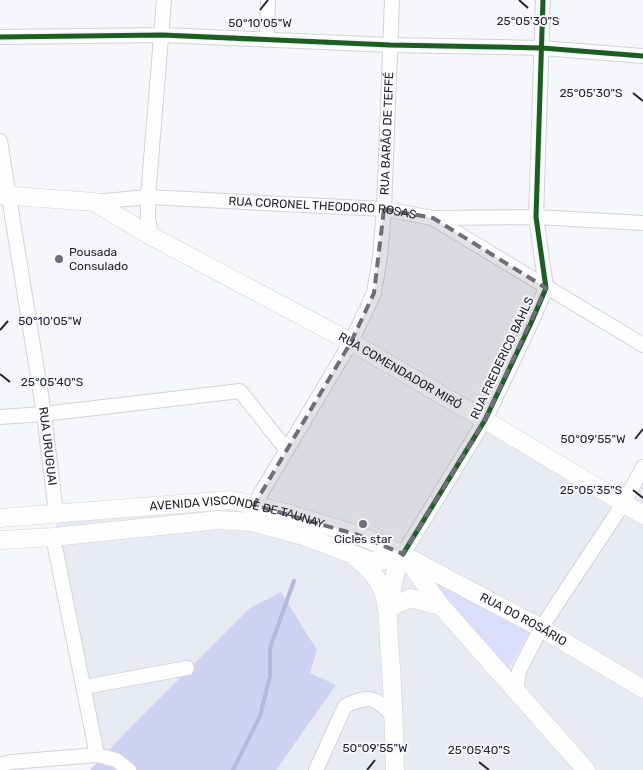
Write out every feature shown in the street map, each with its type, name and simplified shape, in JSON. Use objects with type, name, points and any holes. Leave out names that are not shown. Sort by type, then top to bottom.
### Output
[{"type":"main road","name":"RUA CORONEL THEODORO ROSAS","points":[[4,195],[94,202]]},
{"type":"main road","name":"RUA COMENDADOR MIRÓ","points":[[94,202],[151,236],[351,342],[643,515]]},
{"type":"main road","name":"AVENIDA VISCONDE DE TAUNAY","points":[[0,518],[231,500],[288,513],[358,535],[403,554]]},
{"type":"main road","name":"AVENIDA VISCONDE DE TAUNAY","points":[[0,540],[53,537],[218,520],[251,522],[304,536],[353,555]]},
{"type":"main road","points":[[353,555],[370,561],[379,561],[388,560],[403,554]]},
{"type":"main road","points":[[403,554],[441,606],[586,770]]},
{"type":"main road","points":[[387,608],[395,574],[403,554]]},
{"type":"main road","name":"RUA DO ROSÁRIO","points":[[403,554],[541,628],[643,689]]},
{"type":"main road","points":[[353,555],[368,567],[375,576],[383,590],[387,608],[394,717],[395,770]]},
{"type":"main road","points":[[387,608],[410,598],[441,606]]},
{"type":"street","points":[[151,236],[148,218],[148,197],[164,0]]},
{"type":"street","points":[[267,40],[268,0]]},
{"type":"street","name":"RUA BARÃO DE TEFFÉ","points":[[254,505],[351,342],[374,293],[380,257],[384,209],[392,0]]},
{"type":"street","name":"RUA FREDERICO BAHLS","points":[[403,554],[485,420],[546,288],[536,217],[543,0]]},
{"type":"street","points":[[0,37],[162,35],[390,45],[542,48],[643,56]]},
{"type":"street","name":"RUA URUGUAI","points":[[0,141],[4,195],[44,414],[56,514]]},
{"type":"street","name":"RUA CORONEL THEODORO ROSAS","points":[[94,202],[148,197],[384,209],[433,218],[536,217],[643,223]]},
{"type":"street","points":[[433,218],[643,345]]},
{"type":"street","points":[[0,417],[44,414],[240,391],[286,449]]},
{"type":"street","points":[[516,690],[519,671],[541,628],[623,504],[643,467]]},
{"type":"street","points":[[53,537],[98,755]]},
{"type":"street","points":[[84,687],[187,668]]},
{"type":"street","points":[[316,770],[345,706],[361,698],[371,699],[382,704],[394,717]]},
{"type":"street","points":[[0,765],[11,762],[98,755],[116,760],[129,770]]},
{"type":"highlighted area","points":[[384,209],[433,218],[546,288],[485,420],[403,554],[358,535],[254,505],[351,342],[374,293]]},
{"type":"shaded area","points":[[488,423],[623,503],[643,465],[643,770],[131,770],[99,753],[54,537],[58,514],[231,501],[410,558]]},
{"type":"shaded area","points":[[428,578],[531,631],[507,670]]},
{"type":"shaded area","points":[[281,592],[317,650],[310,673],[336,685],[276,770],[90,770],[250,608]]},
{"type":"waterway","points":[[233,770],[260,716],[270,676],[270,648],[294,581]]},
{"type":"cycle path","points":[[403,554],[485,420],[546,288],[536,217],[543,0]]},
{"type":"cycle path","points":[[0,37],[162,35],[390,45],[542,48],[643,56]]},
{"type":"place","name":"Pousada Consulado","points":[[59,259]]},
{"type":"place","name":"Cicles star","points":[[363,524]]}]
